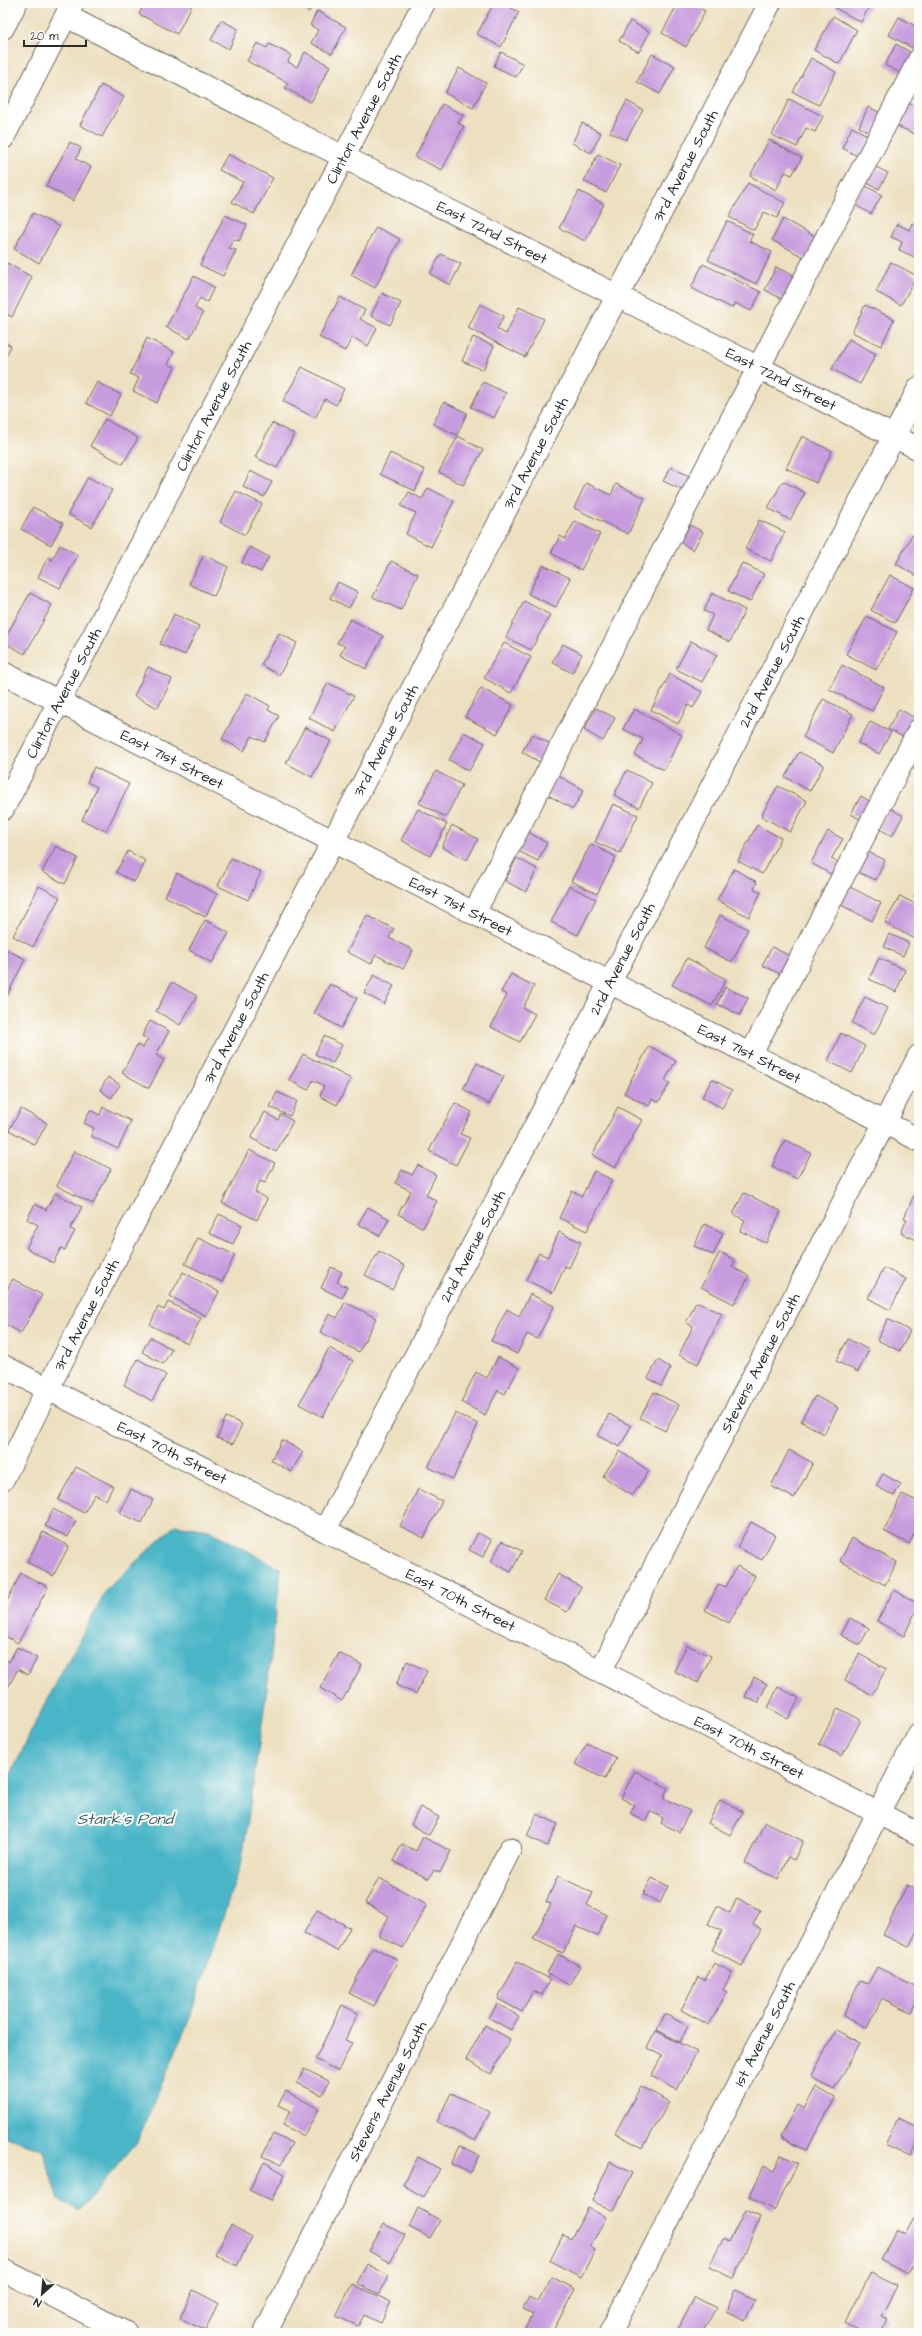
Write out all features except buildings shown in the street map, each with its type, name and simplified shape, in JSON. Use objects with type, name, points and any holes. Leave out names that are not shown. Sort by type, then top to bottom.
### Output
[{"type":"street","points":[[3,28],[16,3]]},
{"type":"street","name":"Clinton Avenue South","points":[[3,809],[424,3]]},
{"type":"street","name":"3rd Avenue South","points":[[3,1479],[48,1388],[770,3]]},
{"type":"street","points":[[3,138],[70,10]]},
{"type":"street","name":"East 72nd Street","points":[[70,10],[344,157],[919,449]]},
{"type":"street","points":[[474,913],[919,60]]},
{"type":"street","name":"2nd Avenue South","points":[[325,1530],[919,388]]},
{"type":"street","name":"East 71st Street","points":[[3,673],[919,1140]]},
{"type":"street","points":[[751,1054],[919,730]]},
{"type":"street","name":"Stevens Avenue South","points":[[601,1670],[919,1056]]},
{"type":"street","name":"East 70th Street","points":[[3,1366],[601,1670],[919,1834]]},
{"type":"street","name":"1st Avenue South","points":[[610,2333],[919,1734]]},
{"type":"street","name":"Stevens Avenue South","points":[[265,2333],[510,1849]]},
{"type":"street","points":[[3,2270],[126,2333]]},
{"type":"water","name":"Stark's Pond","points":[[175,1525],[209,1530],[281,1569],[267,1689],[242,1860],[189,2020],[137,2142],[79,2211],[59,2199],[42,2149],[3,2136],[3,1791],[38,1717],[106,1590]]}]
